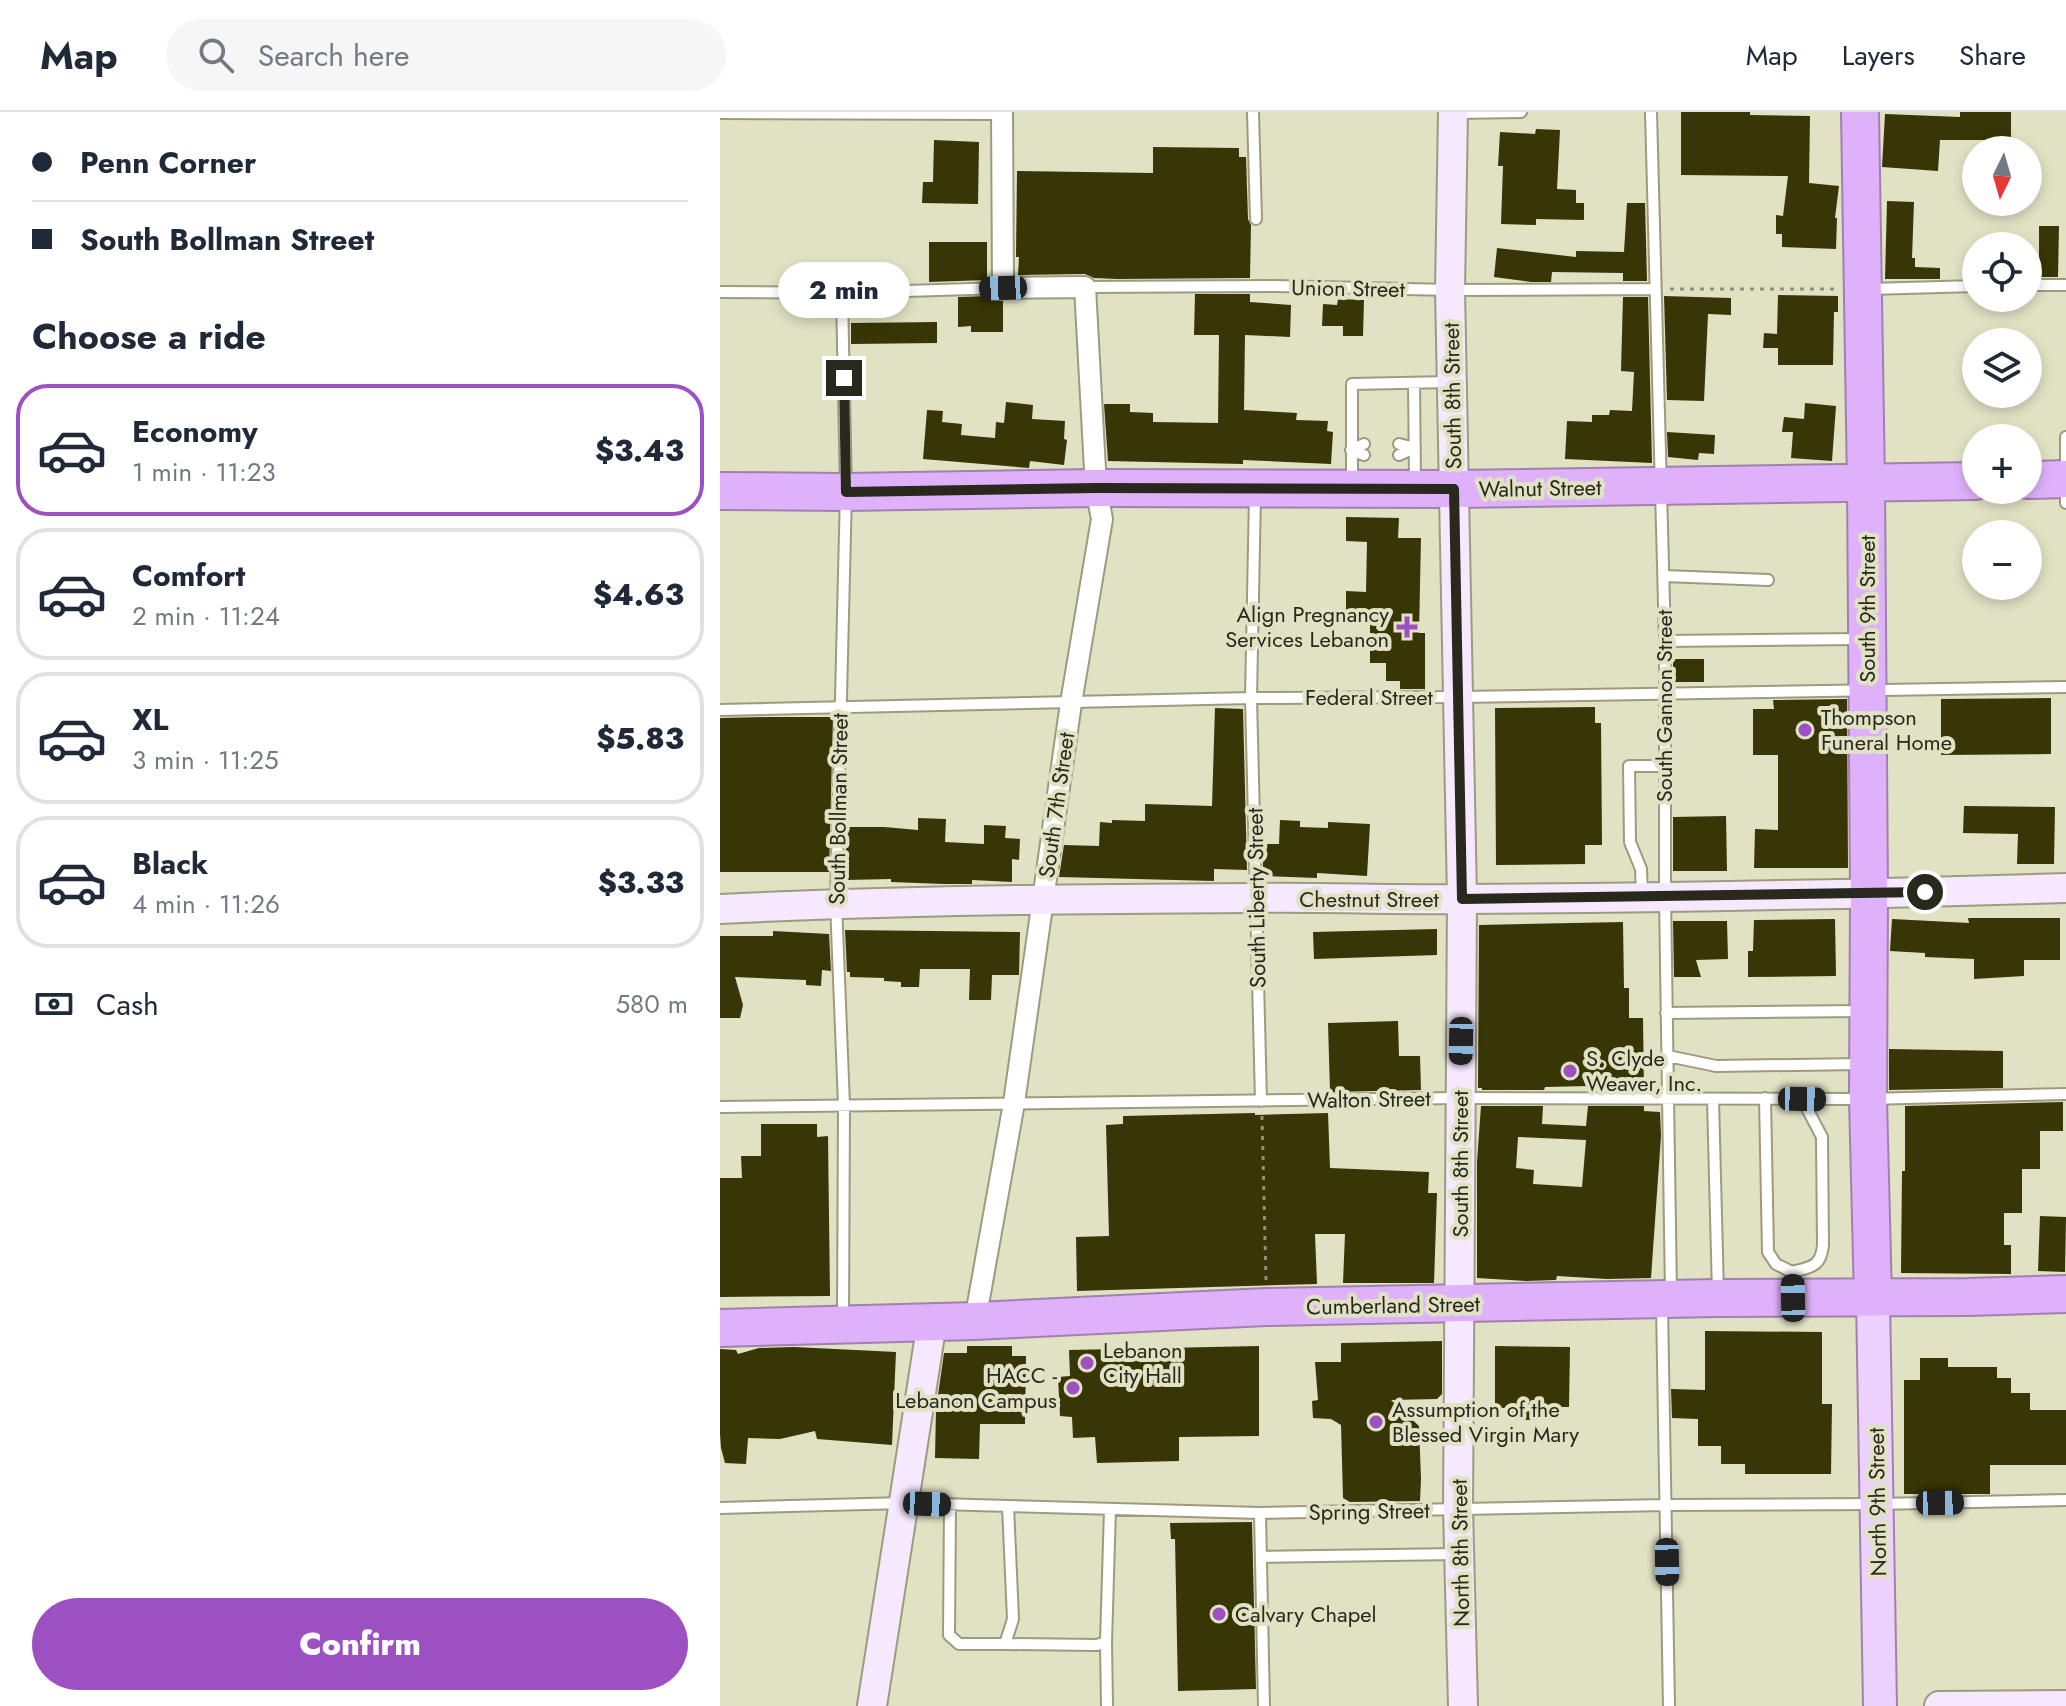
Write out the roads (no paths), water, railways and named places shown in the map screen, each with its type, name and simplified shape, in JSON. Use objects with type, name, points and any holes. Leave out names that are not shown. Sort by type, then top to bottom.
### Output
[{"type":"highway","name":"South 9th Street","points":[[1860,112],[1873,1298]]},
{"type":"highway","points":[[2042,480],[2066,479]]},
{"type":"highway","name":"Walnut Street","points":[[720,491],[1454,489],[1962,481]]},
{"type":"highway","name":"Cumberland Street","points":[[720,1328],[975,1321],[1266,1307],[1718,1298],[1792,1285],[1873,1298],[2066,1294]]},
{"type":"main road","name":"North 9th Street","points":[[1873,1298],[1880,1706]]},
{"type":"street","name":"South 8th Street","points":[[1453,112],[1450,290],[1462,899],[1460,1303]]},
{"type":"street","points":[[1002,113],[1003,288]]},
{"type":"street","name":"Union Street","points":[[1003,288],[1085,287]]},
{"type":"street","name":"South 7th Street","points":[[975,1321],[1014,1103],[1071,703],[1102,519],[1096,488],[1085,287]]},
{"type":"street","name":"Chestnut Street","points":[[720,909],[836,903],[1462,899],[1869,894],[2066,888]]},
{"type":"street","name":"North 8th Street","points":[[1460,1303],[1458,1509],[1463,1706]]},
{"type":"street","points":[[872,1706],[932,1322]]},
{"type":"street","points":[[1939,1706],[2066,1705]]},
{"type":"lane","points":[[1253,112],[1256,219]]},
{"type":"lane","points":[[1453,112],[1521,112]]},
{"type":"lane","name":"South Gannon Street","points":[[1651,112],[1665,641],[1665,766],[1654,896],[1666,1013],[1669,1098],[1666,1300],[1669,1706]]},
{"type":"lane","points":[[720,113],[1002,113]]},
{"type":"lane","points":[[2042,285],[2066,285]]},
{"type":"lane","points":[[1862,289],[1962,286]]},
{"type":"lane","name":"Union Street","points":[[1085,287],[1655,289]]},
{"type":"lane","name":"Union Street","points":[[720,292],[842,293],[1003,288]]},
{"type":"lane","name":"South Bollman Street","points":[[842,293],[846,492],[836,903],[844,1105],[843,1325]]},
{"type":"lane","points":[[1352,488],[1352,384],[1452,382]]},
{"type":"lane","points":[[1414,383],[1415,489]]},
{"type":"lane","points":[[2066,437],[2066,503]]},
{"type":"lane","points":[[1399,450],[1415,448]]},
{"type":"lane","points":[[1351,450],[1364,450]]},
{"type":"lane","name":"South Liberty Street","points":[[1255,488],[1251,698],[1261,1101]]},
{"type":"lane","points":[[1664,576],[1768,580]]},
{"type":"lane","points":[[1665,641],[1867,639]]},
{"type":"lane","name":"Federal Street","points":[[720,710],[1251,698],[2066,687]]},
{"type":"lane","points":[[1654,896],[1630,842],[1629,766],[1665,766]]},
{"type":"lane","points":[[1666,1013],[1869,1011]]},
{"type":"lane","points":[[1668,1056],[1716,1066],[1869,1082]]},
{"type":"lane","name":"Walton Street","points":[[720,1107],[1460,1098],[1802,1099],[1869,1082],[2066,1094]]},
{"type":"lane","points":[[1765,1098],[1768,1252],[1792,1285],[1818,1263],[1823,1245],[1822,1137],[1802,1099]]},
{"type":"lane","points":[[1713,1099],[1718,1298]]},
{"type":"lane","name":"Spring Street","points":[[720,1508],[904,1503],[1260,1513],[2066,1500]]},
{"type":"lane","points":[[950,1504],[949,1635],[959,1644],[1097,1645],[1106,1642]]},
{"type":"lane","points":[[1005,1644],[1013,1619],[1008,1506]]},
{"type":"lane","points":[[1107,1706],[1110,1509]]},
{"type":"lane","points":[[1260,1513],[1264,1706]]},
{"type":"lane","points":[[1261,1557],[1459,1554]]},
{"type":"place","name":"Align Pregnancy Services Lebanon","points":[[1407,627]]},
{"type":"place","name":"Thompson Funeral Home","points":[[1805,730]]},
{"type":"place","name":"S. Clyde Weaver, Inc.","points":[[1570,1071]]},
{"type":"place","name":"Lebanon City Hall","points":[[1087,1363]]},
{"type":"place","name":"HACC - Lebanon Campus","points":[[1073,1388]]},
{"type":"place","name":"Assumption of the Blessed Virgin Mary","points":[[1376,1422]]},
{"type":"place","name":"Calvary Chapel","points":[[1219,1614]]}]
